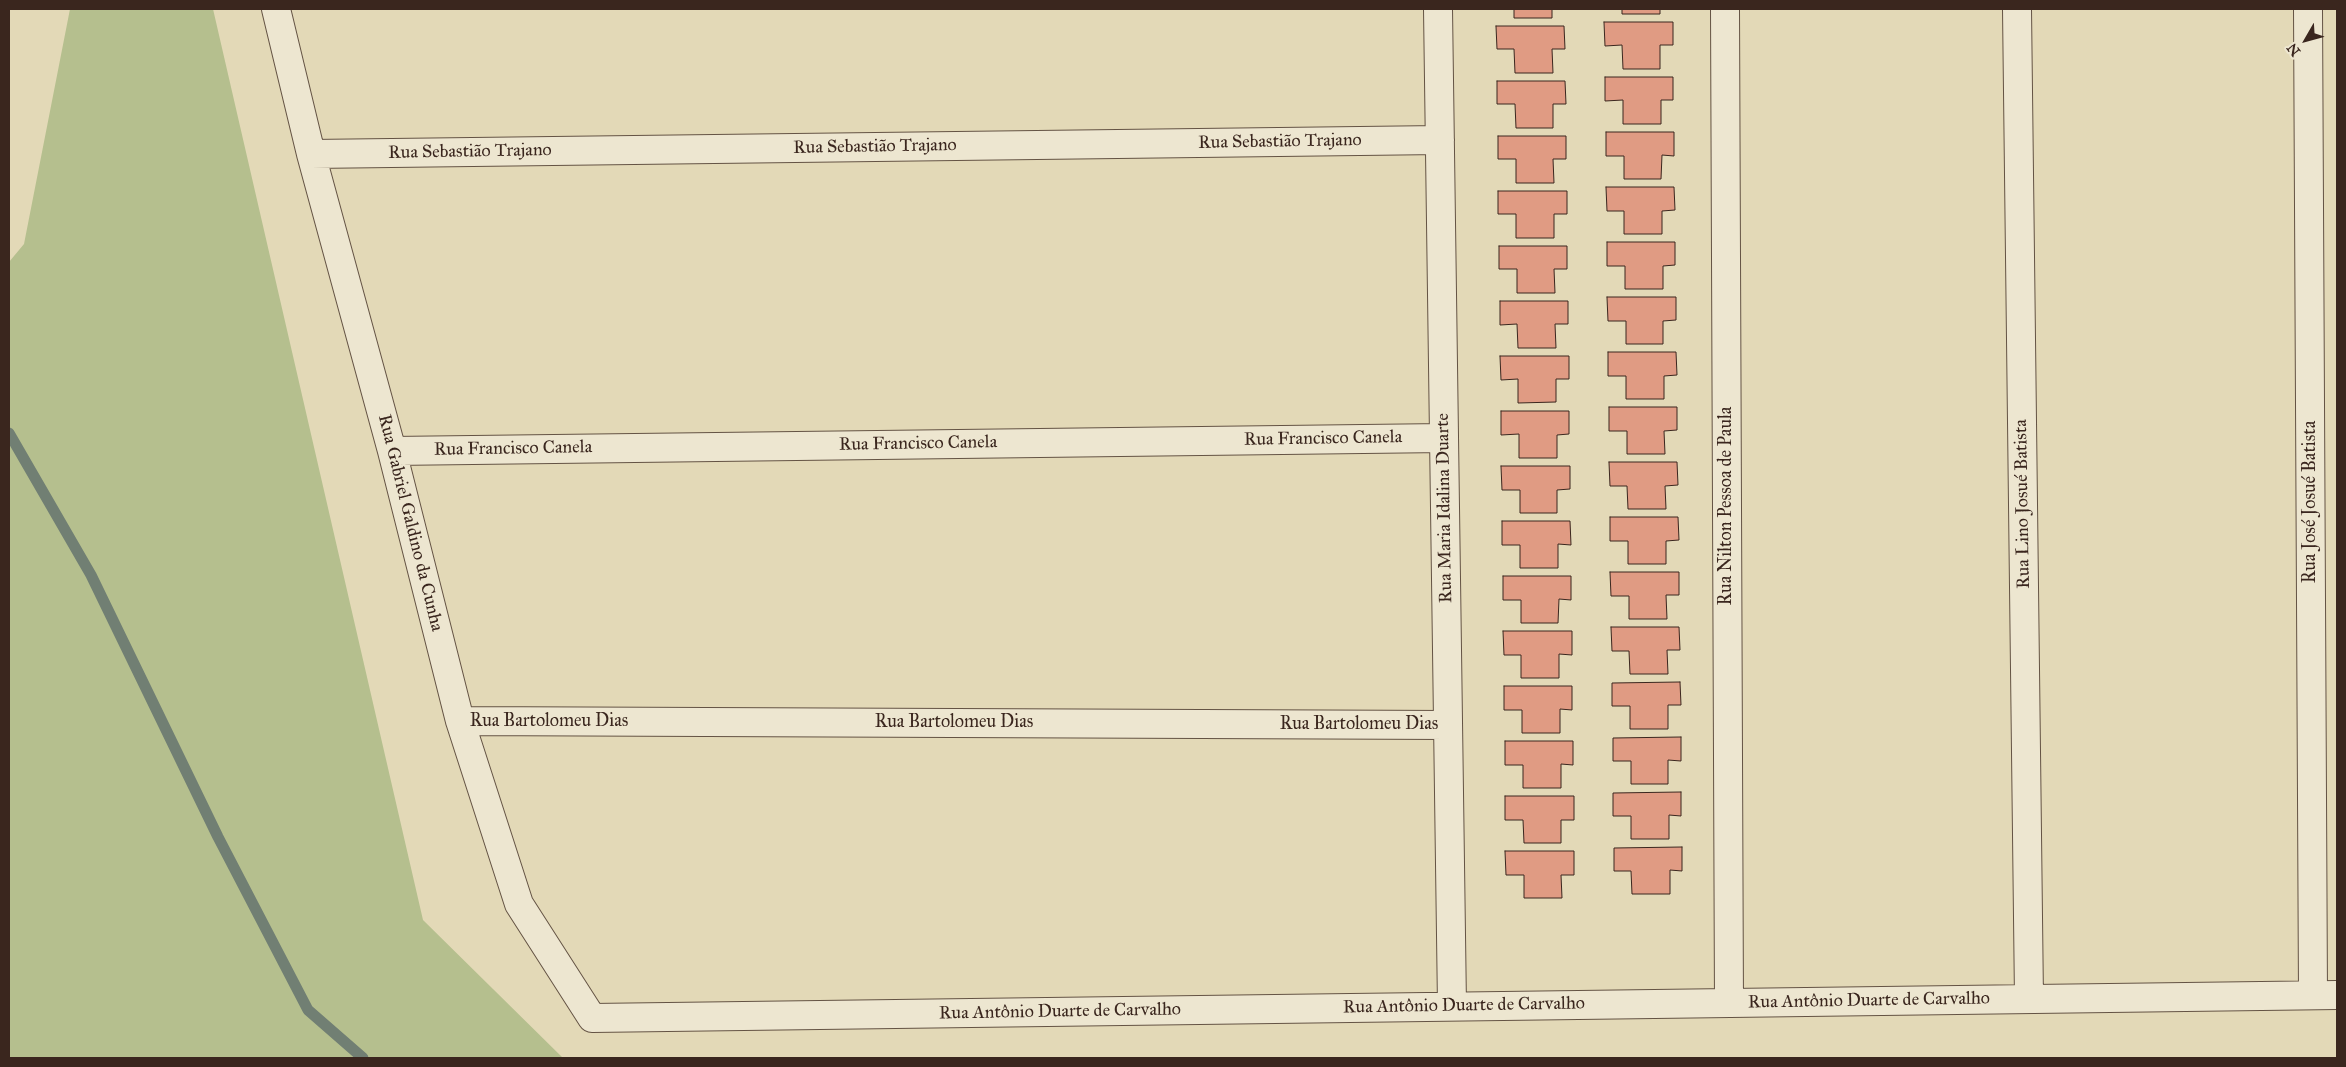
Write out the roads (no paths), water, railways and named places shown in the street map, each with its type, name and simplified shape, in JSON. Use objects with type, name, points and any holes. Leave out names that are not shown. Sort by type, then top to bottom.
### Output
[{"type":"street","name":"Rua Gabriel Galdino da Cunha","points":[[276,9],[311,154],[392,451],[460,721],[519,904],[592,1018]]},
{"type":"street","name":"Rua Maria Idalina Duarte","points":[[1438,9],[1452,1006]]},
{"type":"street","name":"Rua Nilton Pessoa de Paula","points":[[1725,9],[1729,1003]]},
{"type":"street","name":"Rua Lino Josué Batista","points":[[2017,9],[2029,999]]},
{"type":"street","name":"Rua José Josué Batista","points":[[2308,9],[2325,995]]},
{"type":"street","name":"Rua Sebastião Trajano","points":[[311,154],[1440,140]]},
{"type":"street","name":"Rua Francisco Canela","points":[[392,451],[1444,438]]},
{"type":"street","name":"Rua Bartolomeu Dias","points":[[460,721],[1448,725]]},
{"type":"street","name":"Rua Antônio Duarte de Carvalho","points":[[592,1018],[2325,995]]},
{"type":"waterway","points":[[9,433],[91,575],[218,837],[308,1010],[363,1058]]}]
